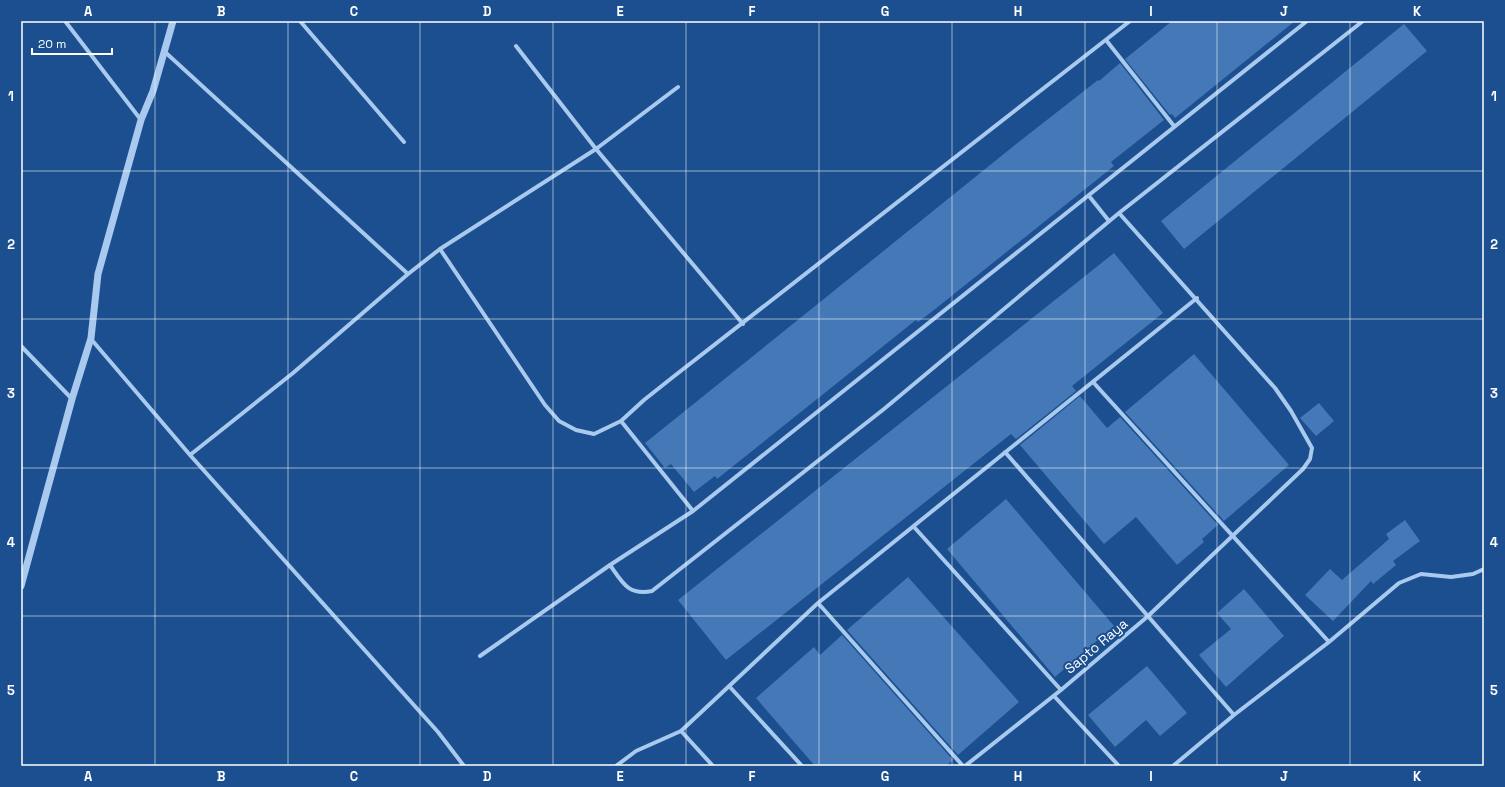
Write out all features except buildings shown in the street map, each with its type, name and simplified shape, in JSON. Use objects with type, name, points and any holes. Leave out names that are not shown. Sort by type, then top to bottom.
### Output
[{"type":"street","points":[[65,21],[141,120]]},
{"type":"street","points":[[21,586],[90,338],[98,274],[141,120],[153,91],[173,21]]},
{"type":"street","points":[[300,21],[404,142]]},
{"type":"street","points":[[440,249],[545,405],[559,421],[576,430],[594,434],[621,421],[644,400],[1130,21]]},
{"type":"street","points":[[480,656],[610,565],[692,512],[1307,21]]},
{"type":"street","points":[[610,565],[630,590],[642,593],[652,591],[884,408],[1109,221],[1363,21]]},
{"type":"street","points":[[1106,40],[1174,126]]},
{"type":"street","points":[[516,46],[596,149],[742,324]]},
{"type":"street","points":[[165,52],[408,274]]},
{"type":"street","points":[[190,455],[293,373],[408,274],[440,249],[596,149],[678,87]]},
{"type":"street","points":[[1089,196],[1109,221]]},
{"type":"street","points":[[616,766],[636,751],[681,731],[818,603],[1197,298],[1119,213]]},
{"type":"street","name":"Sapto Raya","points":[[964,766],[1054,696],[1148,617],[1303,469],[1310,459],[1312,448],[1276,388],[1197,298]]},
{"type":"street","points":[[90,338],[190,455],[438,732],[464,766]]},
{"type":"street","points":[[21,346],[72,400]]},
{"type":"street","points":[[1094,382],[1329,642]]},
{"type":"street","points":[[621,421],[692,512]]},
{"type":"street","points":[[1005,452],[1234,716]]},
{"type":"street","points":[[914,527],[1061,690]]},
{"type":"street","points":[[1173,766],[1329,642],[1399,583],[1421,574],[1451,577],[1473,574],[1484,569]]},
{"type":"street","points":[[818,603],[964,766]]},
{"type":"street","points":[[729,686],[802,766]]},
{"type":"street","points":[[1054,696],[1119,766]]},
{"type":"street","points":[[681,731],[713,766]]}]
